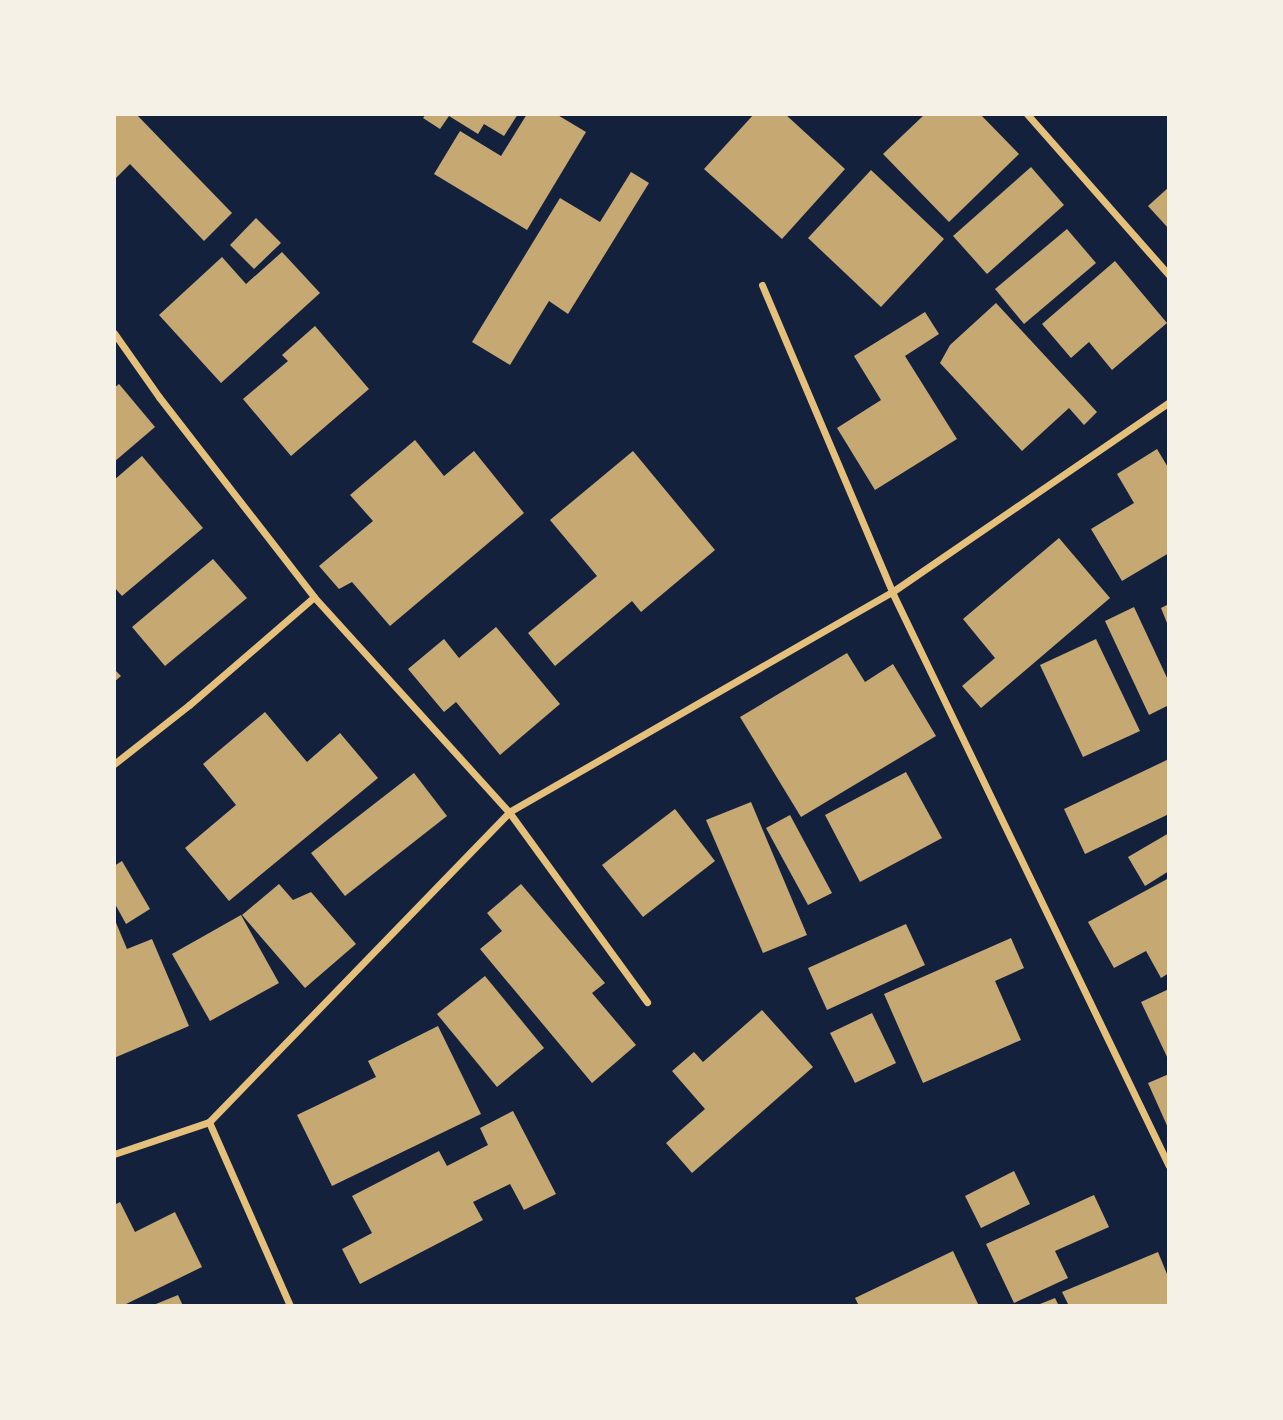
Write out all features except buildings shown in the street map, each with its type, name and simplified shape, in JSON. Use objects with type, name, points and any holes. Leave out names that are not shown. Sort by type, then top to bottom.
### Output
[{"type":"street","points":[[1027,114],[1169,275]]},
{"type":"street","points":[[762,285],[892,592],[1169,1166]]},
{"type":"street","points":[[114,333],[159,397],[314,597],[509,812],[647,1002]]},
{"type":"street","points":[[114,1154],[209,1122],[509,812],[892,592],[1169,402]]},
{"type":"street","points":[[114,764],[189,705],[314,597]]},
{"type":"street","points":[[209,1122],[290,1306]]}]
